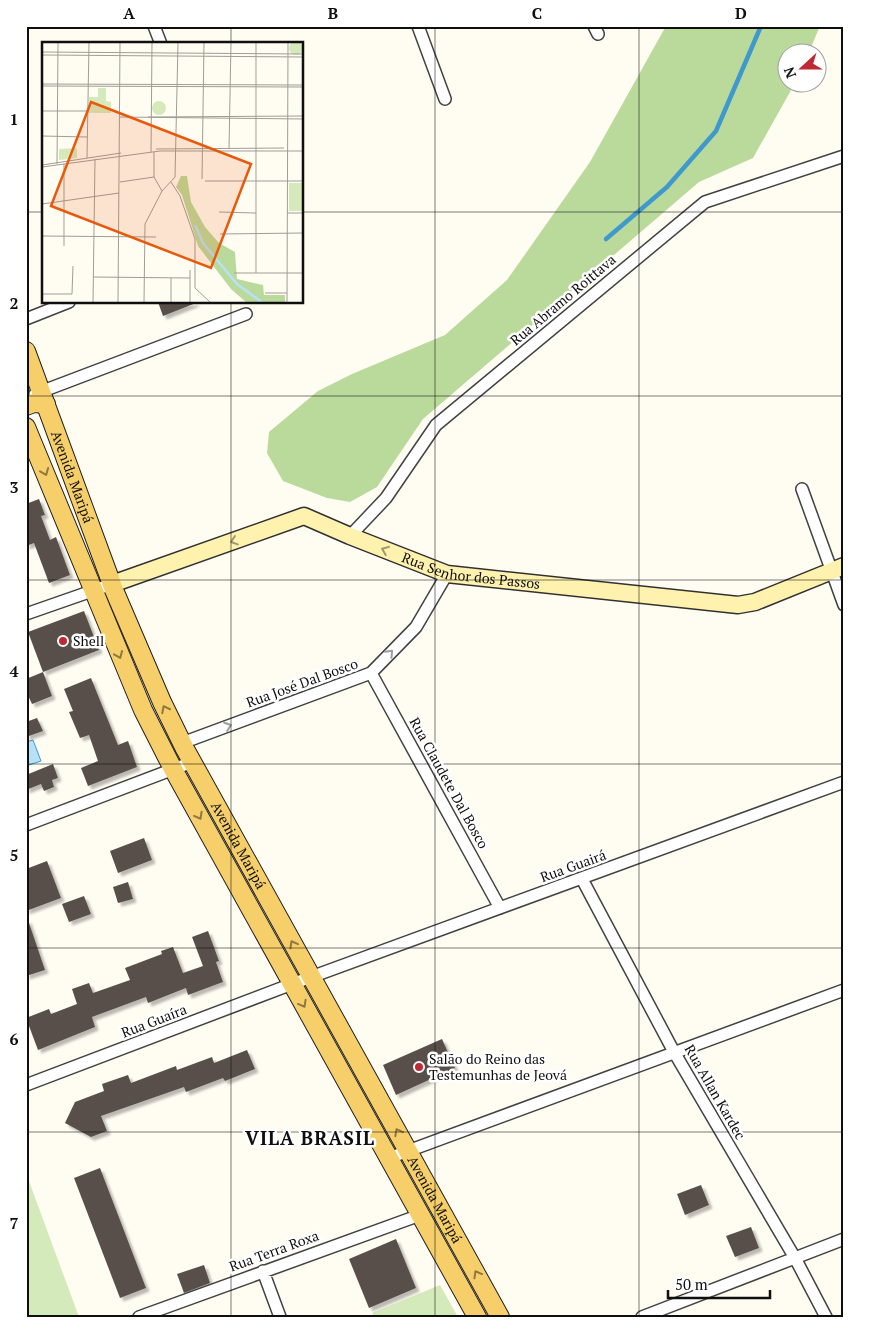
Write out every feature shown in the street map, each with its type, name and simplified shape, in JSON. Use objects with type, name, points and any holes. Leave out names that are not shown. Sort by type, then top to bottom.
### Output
[{"type":"main road","name":"Avenida Maripá","points":[[26,351],[36,393],[112,584],[162,702],[182,743],[500,1317]]},
{"type":"main road","points":[[26,406],[34,403],[36,393]]},
{"type":"main road","name":"Avenida Maripá","points":[[26,427],[143,710],[177,776],[477,1317]]},
{"type":"main road","points":[[102,576],[112,584],[110,595],[105,598],[92,590],[94,578],[102,576]]},
{"type":"main road","points":[[164,750],[171,752],[178,750],[182,743]]},
{"type":"main road","points":[[177,776],[185,776],[196,769]]},
{"type":"main road","points":[[364,1115],[370,1116],[379,1112],[383,1104]]},
{"type":"street","points":[[154,26],[160,42]]},
{"type":"street","points":[[418,26],[446,99]]},
{"type":"street","name":"Rua Abramo Roittava","points":[[350,536],[386,498],[436,425],[705,202],[844,156]]},
{"type":"street","points":[[26,319],[64,304]]},
{"type":"street","points":[[36,393],[246,314]]},
{"type":"street","points":[[802,489],[837,568],[844,605]]},
{"type":"street","name":"Rua Senhor dos Passos","points":[[112,584],[304,516],[446,574],[738,605],[755,602],[837,568]]},
{"type":"street","name":"Rua José Dal Bosco","points":[[182,743],[371,673],[416,627],[446,574]]},
{"type":"street","points":[[26,614],[92,590]]},
{"type":"street","name":"Rua Claudete Dal Bosco","points":[[371,673],[500,908]]},
{"type":"street","points":[[26,825],[177,776]]},
{"type":"street","name":"Rua Guairá","points":[[312,977],[844,782]]},
{"type":"street","name":"Rua Allan Kardec","points":[[582,879],[674,1052],[795,1258],[826,1317]]},
{"type":"street","name":"Rua Guaíra","points":[[26,1086],[312,977]]},
{"type":"street","points":[[388,1158],[844,990]]},
{"type":"street","name":"Rua Terra Roxa","points":[[139,1317],[420,1215]]},
{"type":"street","points":[[642,1317],[844,1239]]},
{"type":"street","points":[[263,1271],[280,1317]]},
{"type":"green space","points":[[666,26],[820,26],[813,42],[778,42],[778,92],[790,92],[753,158],[699,182],[423,419],[377,487],[350,502],[327,498],[283,481],[267,453],[269,432],[318,391],[352,374],[445,335],[507,280],[590,162]]},
{"type":"green space","points":[[26,1173],[79,1317],[26,1317]]},
{"type":"green space","points":[[440,1285],[458,1317],[374,1317],[372,1313]]},
{"type":"water","points":[[33,740],[41,761],[29,765],[26,757],[26,742]]},
{"type":"building","points":[[159,304],[193,304],[163,316]]},
{"type":"building","points":[[39,499],[45,515],[41,516],[50,540],[56,537],[70,575],[49,583],[34,543],[26,546],[26,504]]},
{"type":"building","name":"Shell","points":[[84,611],[99,650],[43,672],[28,632]]},
{"type":"building","points":[[43,672],[52,696],[32,704],[26,691],[26,679]]},
{"type":"building","points":[[91,678],[118,745],[128,741],[137,767],[88,786],[81,768],[98,761],[89,735],[80,738],[69,712],[73,711],[64,689]]},
{"type":"building","points":[[37,718],[43,731],[26,737],[26,722]]},
{"type":"building","points":[[53,764],[58,778],[52,780],[54,787],[44,791],[41,784],[26,790],[26,775]]},
{"type":"building","points":[[144,838],[152,860],[118,873],[110,851]]},
{"type":"building","points":[[47,861],[61,898],[26,911],[26,869]]},
{"type":"building","points":[[128,882],[133,899],[118,903],[113,887]]},
{"type":"building","points":[[84,896],[91,914],[69,922],[62,904]]},
{"type":"building","points":[[26,920],[28,920],[45,970],[26,976]]},
{"type":"building","points":[[208,931],[219,961],[216,962],[223,982],[188,995],[186,988],[148,1003],[146,997],[92,1017],[95,1027],[38,1050],[26,1018],[49,1009],[51,1014],[77,1004],[72,989],[89,983],[93,993],[130,980],[125,968],[162,954],[161,951],[173,947],[183,973],[203,966],[192,937]]},
{"type":"building","name":"Salão do Reino das Testemunhas de Jeová","points":[[442,1039],[455,1068],[396,1095],[383,1065]]},
{"type":"building","points":[[247,1050],[255,1069],[225,1081],[223,1078],[186,1092],[184,1087],[101,1116],[107,1131],[91,1137],[65,1123],[75,1102],[104,1091],[102,1084],[128,1075],[131,1083],[176,1066],[177,1070],[212,1057],[214,1063]]},
{"type":"building","points":[[100,1168],[146,1288],[120,1298],[74,1178]]},
{"type":"building","points":[[701,1185],[709,1205],[685,1215],[677,1194]]},
{"type":"building","points":[[751,1227],[759,1248],[735,1257],[726,1236]]},
{"type":"building","points":[[396,1239],[416,1288],[369,1308],[349,1259]]},
{"type":"building","points":[[204,1265],[210,1283],[184,1293],[177,1274]]},
{"type":"waterway","points":[[606,239],[667,187],[716,131],[761,26]]},
{"type":"place","name":"Shell","points":[[63,641]]},
{"type":"place","name":"Salão do Reino das Testemunhas de Jeová","points":[[419,1067]]},
{"type":"district","name":"VILA BRASIL","points":[[310,1138]]}]
